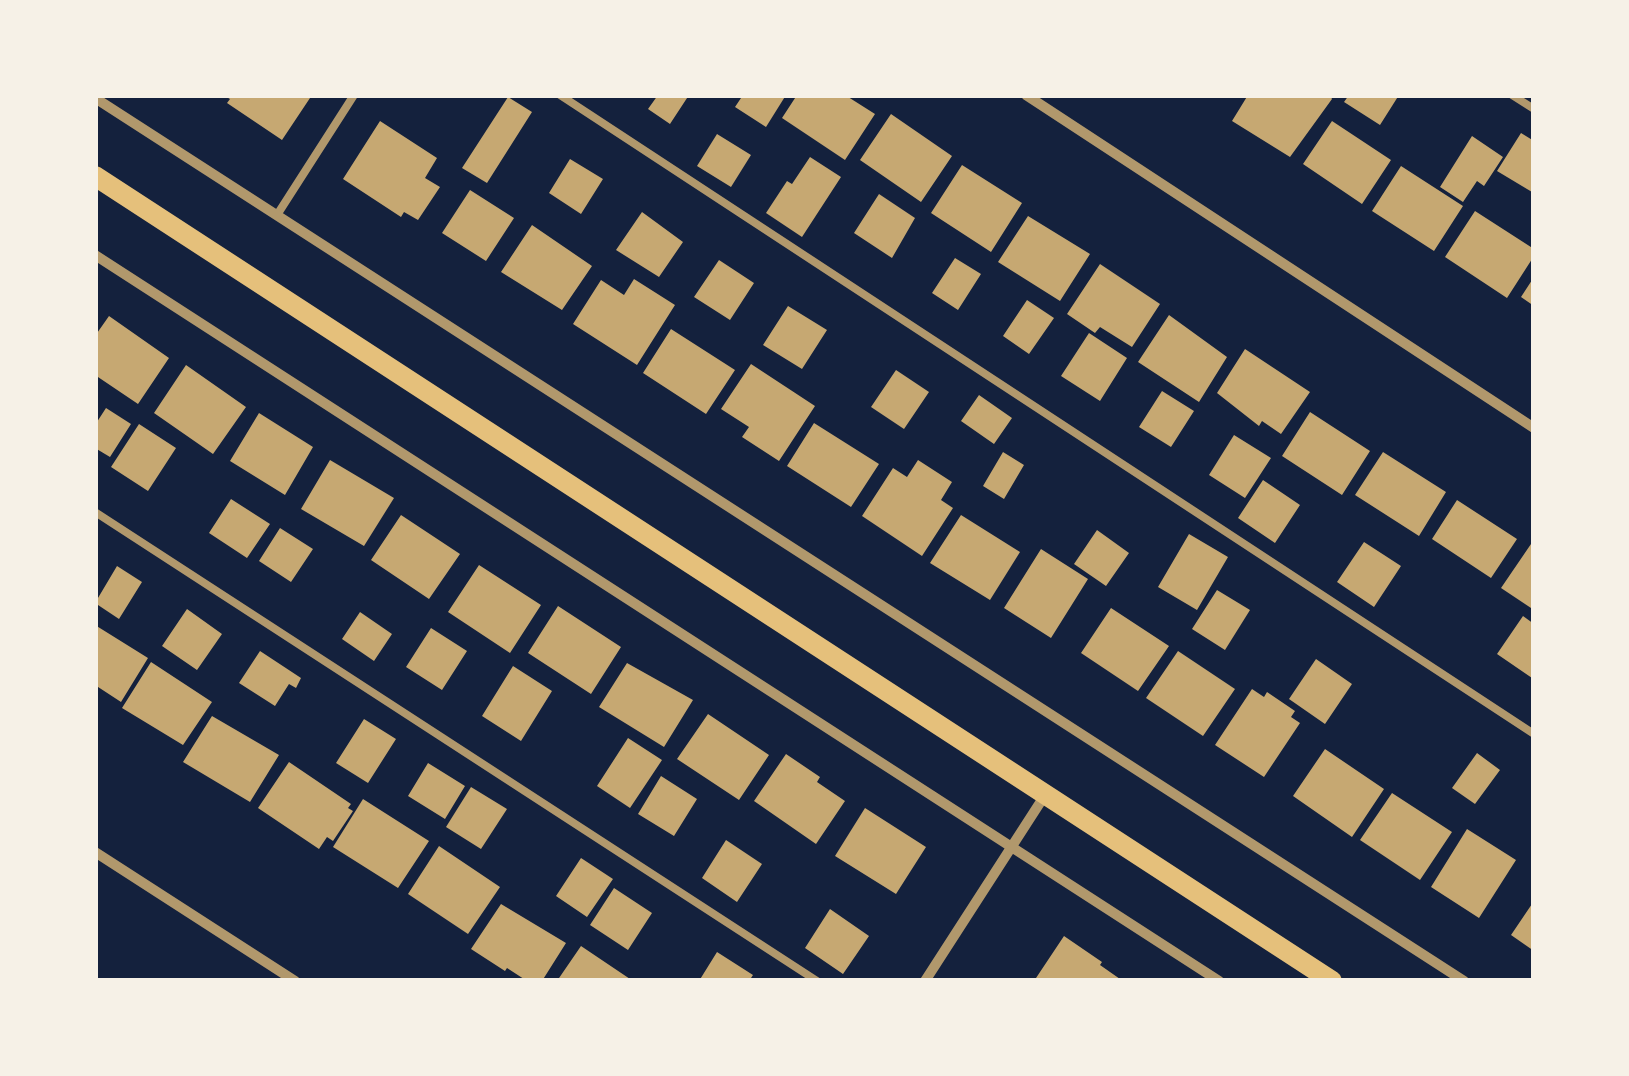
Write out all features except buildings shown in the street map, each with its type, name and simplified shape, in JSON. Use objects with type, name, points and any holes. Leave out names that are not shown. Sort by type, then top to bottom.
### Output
[{"type":"main road","points":[[95,176],[1332,981]]},
{"type":"street","points":[[1026,95],[1534,428]]},
{"type":"street","points":[[95,98],[1464,981]]},
{"type":"street","points":[[95,255],[1220,981]]},
{"type":"street","points":[[925,981],[1045,794]]},
{"type":"street","points":[[95,852],[295,981]]},
{"type":"lane","points":[[277,215],[354,95]]},
{"type":"lane","points":[[560,95],[1534,734]]},
{"type":"lane","points":[[1512,95],[1534,109]]},
{"type":"lane","points":[[95,512],[818,981]]}]
